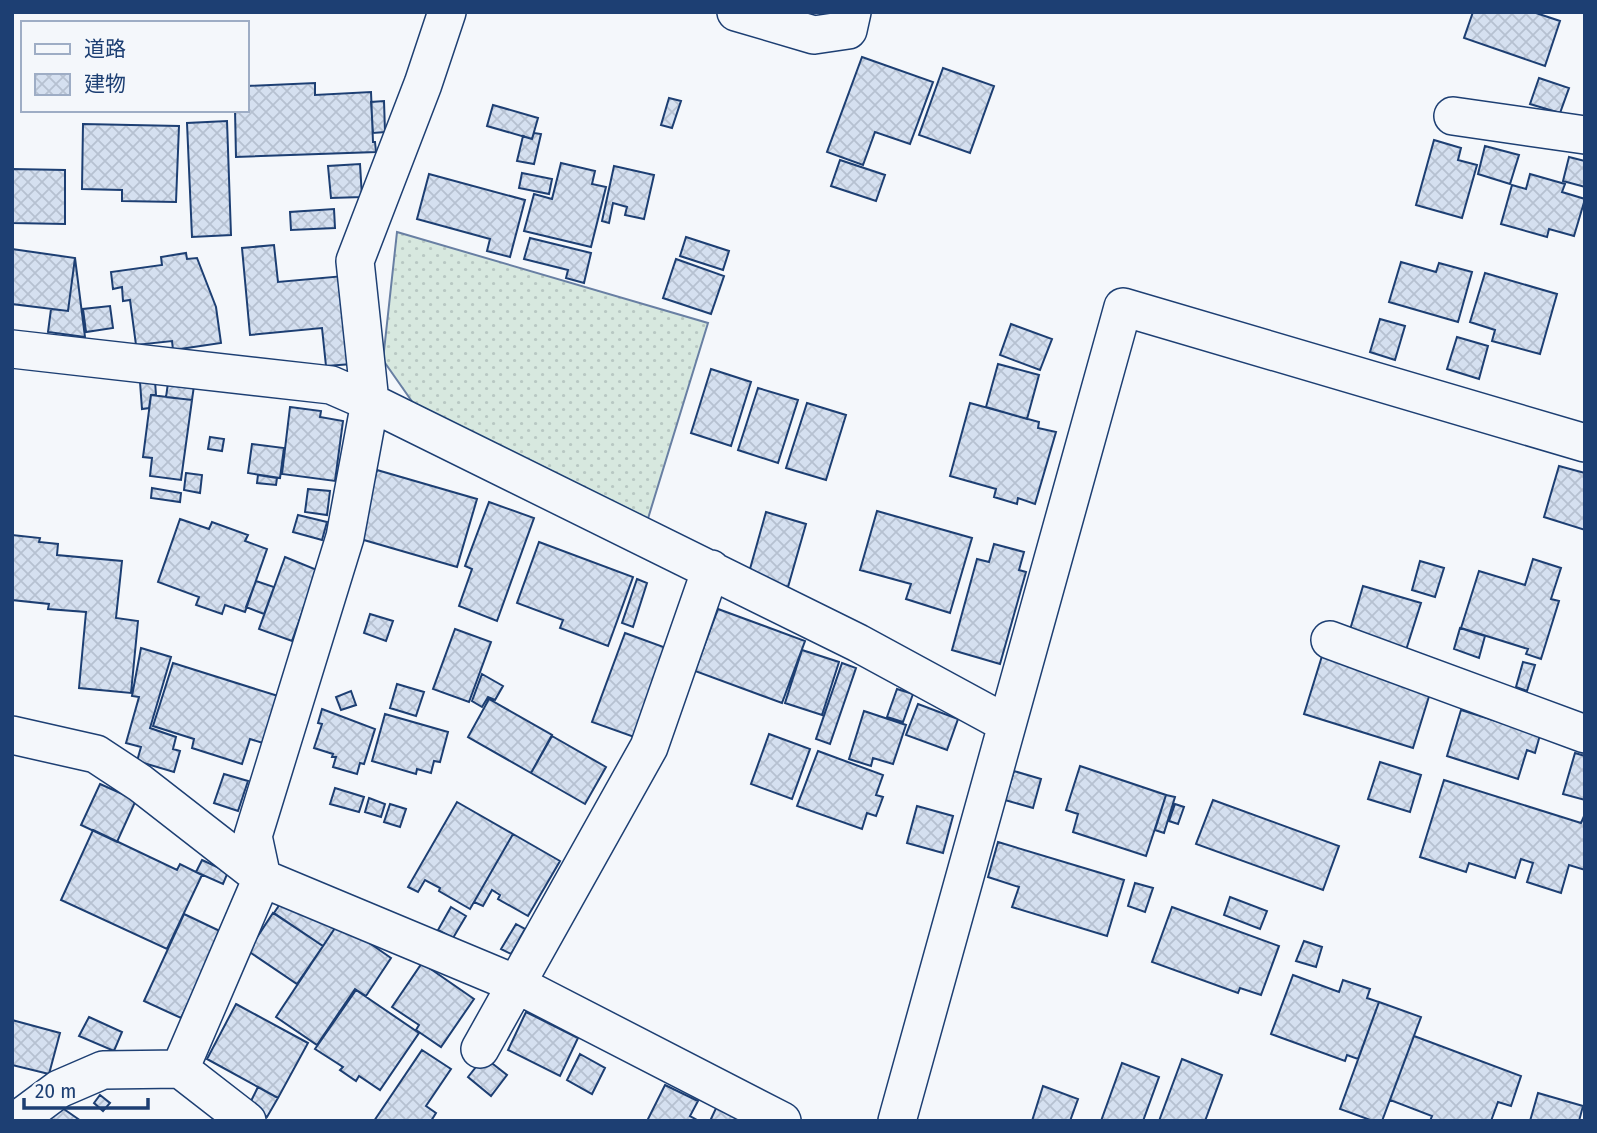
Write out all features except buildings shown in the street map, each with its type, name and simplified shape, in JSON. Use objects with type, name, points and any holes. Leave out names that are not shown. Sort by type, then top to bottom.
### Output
[{"type":"street","points":[[180,1069],[262,878],[253,836],[345,537],[370,402],[355,261],[447,12]]},
{"type":"street","points":[[736,12],[814,35],[848,30],[852,12]]},
{"type":"street","points":[[1453,116],[1585,135]]},
{"type":"street","points":[[897,1121],[1123,307],[1585,443]]},
{"type":"street","points":[[12,349],[331,385],[711,569],[858,643],[1007,724]]},
{"type":"street","points":[[480,1049],[649,747],[711,569]]},
{"type":"street","points":[[1330,640],[1585,734]]},
{"type":"street","points":[[12,735],[96,754],[140,783],[262,878],[516,984],[782,1121]]},
{"type":"street","points":[[16,1121],[60,1089],[103,1070],[180,1069],[247,1121]]},
{"type":"shaded area","points":[[397,232],[708,323],[646,525],[418,410],[383,360]]}]
